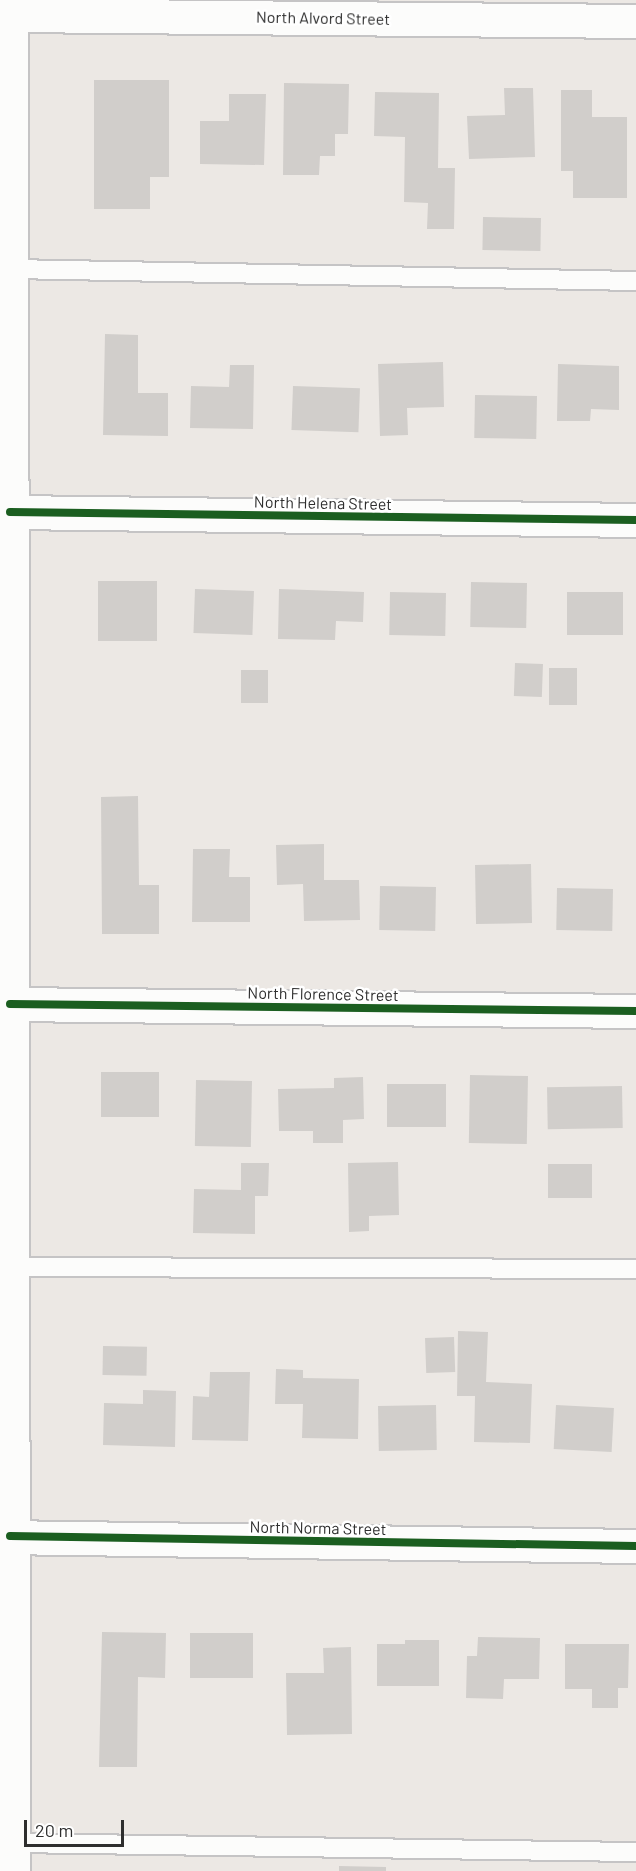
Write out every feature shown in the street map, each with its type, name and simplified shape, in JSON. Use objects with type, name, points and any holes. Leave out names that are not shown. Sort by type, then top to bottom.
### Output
[{"type":"main road","name":"North Alvord Street","points":[[11,8],[636,21]]},
{"type":"main road","points":[[11,8],[10,512],[5,1004],[10,1267],[5,1536],[13,1857]]},
{"type":"main road","name":"North Helena Street","points":[[10,512],[636,519]]},
{"type":"main road","name":"North Florence Street","points":[[5,1004],[636,1011]]},
{"type":"main road","name":"North Norma Street","points":[[5,1536],[636,1546]]},
{"type":"lane","points":[[11,269],[636,281]]},
{"type":"lane","points":[[10,1267],[636,1269]]},
{"type":"lane","points":[[13,1857],[636,1852]]},
{"type":"building","points":[[94,80],[169,80],[169,177],[150,177],[150,209],[94,209]]},
{"type":"building","points":[[284,83],[349,84],[348,134],[335,134],[335,156],[320,156],[319,175],[283,175]]},
{"type":"building","points":[[504,88],[533,88],[535,157],[469,159],[467,116],[505,115]]},
{"type":"building","points":[[561,90],[592,90],[592,117],[627,117],[627,198],[573,198],[573,171],[561,171]]},
{"type":"building","points":[[375,92],[439,93],[438,168],[455,168],[454,229],[427,229],[428,203],[404,202],[405,137],[374,136]]},
{"type":"building","points":[[229,94],[266,94],[264,165],[200,164],[200,121],[229,121]]},
{"type":"building","points":[[483,217],[541,218],[540,251],[482,250]]},
{"type":"building","points":[[105,334],[138,335],[138,393],[168,393],[168,436],[103,435]]},
{"type":"building","points":[[443,362],[444,407],[407,408],[408,435],[380,436],[378,364]]},
{"type":"building","points":[[558,364],[619,366],[619,410],[591,409],[590,421],[557,421]]},
{"type":"building","points":[[230,365],[254,365],[253,429],[190,428],[191,386],[229,387]]},
{"type":"building","points":[[293,386],[360,388],[358,432],[291,430]]},
{"type":"building","points":[[475,395],[537,396],[536,439],[474,438]]},
{"type":"building","points":[[98,581],[157,581],[157,641],[98,641]]},
{"type":"building","points":[[471,582],[527,583],[526,628],[470,627]]},
{"type":"building","points":[[195,589],[254,591],[252,635],[193,633]]},
{"type":"building","points":[[279,589],[364,592],[363,622],[336,621],[335,640],[278,639]]},
{"type":"building","points":[[390,592],[446,593],[445,636],[389,635]]},
{"type":"building","points":[[567,592],[623,592],[623,635],[567,635]]},
{"type":"building","points":[[515,663],[543,664],[542,697],[514,696]]},
{"type":"building","points":[[549,668],[577,668],[577,705],[549,705]]},
{"type":"building","points":[[241,670],[268,670],[268,703],[241,703]]},
{"type":"building","points":[[138,796],[139,885],[159,885],[159,934],[102,934],[101,797]]},
{"type":"building","points":[[324,844],[324,880],[359,880],[360,920],[304,921],[303,884],[277,885],[276,845]]},
{"type":"building","points":[[193,849],[230,849],[229,877],[250,877],[250,922],[192,922]]},
{"type":"building","points":[[531,864],[532,923],[476,924],[475,865]]},
{"type":"building","points":[[380,886],[436,887],[435,931],[379,930]]},
{"type":"building","points":[[557,888],[613,889],[612,931],[556,930]]},
{"type":"building","points":[[101,1072],[159,1072],[159,1117],[101,1117]]},
{"type":"building","points":[[470,1075],[528,1076],[527,1144],[469,1143]]},
{"type":"building","points":[[363,1077],[364,1119],[343,1120],[343,1143],[313,1143],[313,1131],[279,1131],[278,1089],[334,1088],[334,1078]]},
{"type":"building","points":[[196,1080],[252,1081],[251,1147],[195,1146]]},
{"type":"building","points":[[387,1084],[446,1084],[446,1127],[387,1127]]},
{"type":"building","points":[[622,1086],[623,1128],[548,1129],[547,1087]]},
{"type":"building","points":[[398,1162],[399,1215],[369,1216],[369,1231],[349,1232],[348,1163]]},
{"type":"building","points":[[241,1163],[269,1163],[268,1196],[255,1196],[255,1234],[193,1233],[194,1189],[241,1190]]},
{"type":"building","points":[[548,1164],[592,1164],[592,1198],[548,1198]]},
{"type":"building","points":[[458,1331],[488,1332],[486,1382],[532,1384],[530,1443],[474,1442],[475,1396],[457,1396]]},
{"type":"building","points":[[454,1337],[455,1372],[426,1373],[425,1338]]},
{"type":"building","points":[[103,1346],[147,1347],[146,1376],[102,1375]]},
{"type":"building","points":[[276,1369],[303,1370],[303,1378],[359,1379],[358,1439],[302,1438],[303,1404],[275,1404]]},
{"type":"building","points":[[210,1372],[250,1372],[248,1441],[192,1440],[193,1396],[209,1397]]},
{"type":"building","points":[[143,1390],[176,1391],[175,1447],[103,1445],[104,1403],[143,1404]]},
{"type":"building","points":[[436,1405],[437,1450],[379,1451],[378,1406]]},
{"type":"building","points":[[556,1405],[614,1408],[612,1452],[554,1449]]},
{"type":"building","points":[[102,1632],[166,1633],[165,1678],[138,1677],[137,1767],[99,1767]]},
{"type":"building","points":[[190,1633],[253,1633],[253,1678],[190,1678]]},
{"type":"building","points":[[478,1637],[540,1638],[539,1679],[504,1679],[503,1699],[466,1698],[467,1656],[477,1656]]},
{"type":"building","points":[[405,1640],[439,1640],[439,1686],[377,1686],[377,1644],[405,1644]]},
{"type":"building","points":[[565,1644],[629,1644],[628,1688],[618,1688],[618,1708],[592,1708],[592,1689],[565,1689]]},
{"type":"building","points":[[351,1647],[352,1734],[287,1735],[286,1673],[324,1673],[323,1648]]},
{"type":"building","points":[[339,1866],[386,1867],[386,1871],[339,1871]]},
{"type":"cycle path","points":[[10,512],[636,520]]},
{"type":"cycle path","points":[[10,1004],[636,1011]]},
{"type":"cycle path","points":[[10,1536],[636,1546]]}]
